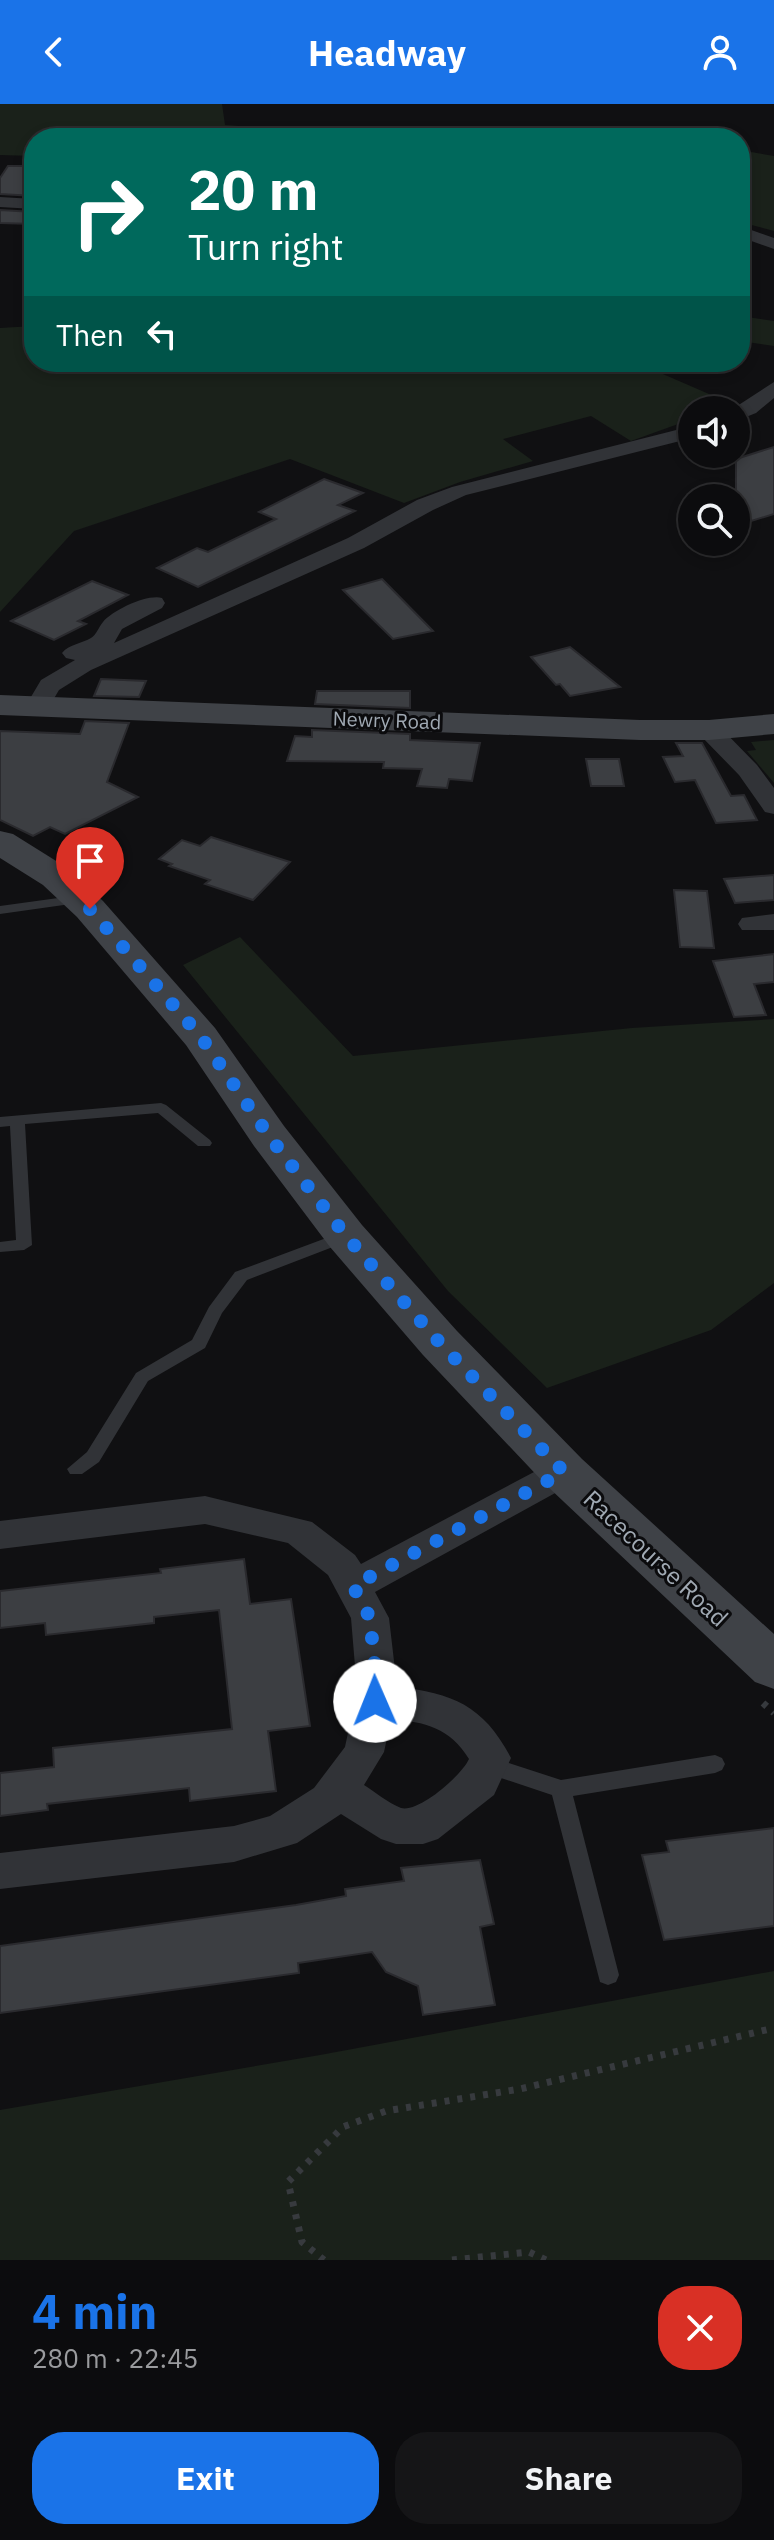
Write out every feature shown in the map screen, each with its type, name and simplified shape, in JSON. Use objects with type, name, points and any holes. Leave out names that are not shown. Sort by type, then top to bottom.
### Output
[{"type":"street","points":[[0,202],[24,203]]},
{"type":"street","points":[[750,235],[774,244]]},
{"type":"street","points":[[750,250],[774,244]]},
{"type":"street","points":[[750,408],[774,388]]},
{"type":"street","points":[[37,707],[50,685],[83,665],[356,543],[425,505],[459,491],[678,436]]},
{"type":"street","points":[[60,659],[103,641],[113,624],[154,603]]},
{"type":"street","points":[[128,616],[158,632]]},
{"type":"street","name":"Newry Road","points":[[0,705],[709,730],[774,724]]},
{"type":"street","points":[[709,730],[748,770],[774,806]]},
{"type":"street","name":"Racecourse Road","points":[[0,842],[56,877],[80,899],[201,1037],[269,1136],[346,1236],[440,1343],[763,1680]]},
{"type":"street","points":[[353,1586],[564,1472]]},
{"type":"street","points":[[0,1535],[205,1510],[299,1532],[342,1565],[370,1618],[377,1690],[364,1752],[329,1800],[282,1830],[234,1844],[0,1871]]},
{"type":"street","points":[[337,1790],[396,1826],[423,1826],[479,1783],[490,1758],[476,1732],[438,1708],[375,1701]]},
{"type":"lane","points":[[0,910],[80,899]]},
{"type":"lane","points":[[0,1247],[24,1245],[8,1121],[161,1108],[204,1143]]},
{"type":"lane","points":[[76,1469],[93,1457],[142,1377],[199,1344],[215,1311],[241,1276],[346,1236]]},
{"type":"lane","points":[[487,1765],[561,1789],[715,1764]]},
{"type":"lane","points":[[561,1789],[608,1975]]},
{"type":"path","points":[[763,1680],[774,1713]]},
{"type":"path","points":[[324,2260],[302,2242],[288,2182],[343,2127],[386,2111],[520,2089],[774,2028]]},
{"type":"path","points":[[452,2260],[529,2252],[546,2260]]},
{"type":"shaded area","points":[[0,104],[222,104],[225,125],[253,127],[24,128],[24,156],[0,155]]},
{"type":"shaded area","points":[[750,152],[774,156],[774,231],[750,225]]},
{"type":"shaded area","points":[[750,317],[774,321],[774,346],[750,342]]},
{"type":"shaded area","points":[[24,327],[24,372],[658,372],[714,396],[678,396],[678,424],[631,441],[591,416],[503,439],[533,461],[460,482],[404,503],[290,459],[74,531],[0,612],[0,328]]},
{"type":"shaded area","points":[[774,740],[774,783],[747,751],[756,750],[751,742]]},
{"type":"shaded area","points":[[240,937],[353,1056],[632,1028],[774,1019],[774,1283],[711,1330],[547,1388],[448,1291],[183,965]]},
{"type":"shaded area","points":[[774,1971],[774,2260],[0,2260],[0,2110],[320,2055]]},
{"type":"building","points":[[8,166],[24,166],[24,195],[0,194],[0,178]]},
{"type":"building","points":[[0,210],[24,211],[24,224],[0,223]]},
{"type":"building","points":[[774,447],[774,514],[750,521],[750,484],[736,484],[736,468],[750,468],[750,455]]},
{"type":"building","points":[[324,479],[363,493],[338,505],[355,511],[198,587],[157,568],[197,548],[208,552],[276,519],[259,512]]},
{"type":"building","points":[[382,579],[433,631],[393,639],[343,590]]},
{"type":"building","points":[[92,581],[128,595],[78,621],[86,624],[54,640],[11,621]]},
{"type":"building","points":[[570,647],[620,687],[570,696],[531,657]]},
{"type":"building","points":[[101,679],[146,681],[139,697],[94,696]]},
{"type":"building","points":[[317,691],[410,691],[410,708],[315,704]]},
{"type":"building","points":[[85,721],[129,723],[107,782],[138,797],[65,834],[50,827],[33,836],[0,820],[0,731],[80,734]]},
{"type":"building","points":[[312,730],[410,734],[410,740],[480,743],[472,781],[449,779],[447,788],[417,786],[422,769],[383,768],[384,762],[287,761],[295,736],[312,737]]},
{"type":"building","points":[[676,743],[702,743],[731,796],[744,795],[757,820],[716,823],[695,780],[675,782],[663,757],[683,756]]},
{"type":"building","points":[[586,759],[619,759],[624,786],[591,786]]},
{"type":"building","points":[[211,837],[290,862],[253,900],[205,884],[210,880],[169,866],[172,864],[159,859],[182,840],[200,846]]},
{"type":"building","points":[[774,875],[774,900],[735,903],[724,879]]},
{"type":"building","points":[[674,890],[707,891],[714,948],[680,947]]},
{"type":"building","points":[[774,954],[774,982],[754,984],[766,1015],[734,1017],[713,961]]},
{"type":"building","points":[[244,1559],[250,1604],[291,1599],[310,1726],[268,1731],[276,1791],[190,1801],[189,1788],[47,1804],[48,1810],[0,1816],[0,1773],[54,1767],[53,1748],[232,1729],[219,1610],[154,1617],[154,1623],[46,1635],[45,1623],[0,1628],[0,1591],[161,1573],[160,1569]]},
{"type":"building","points":[[774,1828],[774,1926],[664,1940],[642,1855],[669,1852],[666,1841]]},
{"type":"building","points":[[480,1860],[494,1924],[480,1927],[495,2005],[423,2015],[418,1986],[386,1972],[372,1952],[298,1963],[299,1973],[0,2013],[0,1946],[296,1905],[346,1896],[345,1889],[404,1881],[401,1868]]},
{"type":"route","points":[[90,909],[201,1037],[269,1136],[346,1236],[440,1343],[564,1472],[353,1586],[370,1618],[377,1690],[375,1701]]}]
